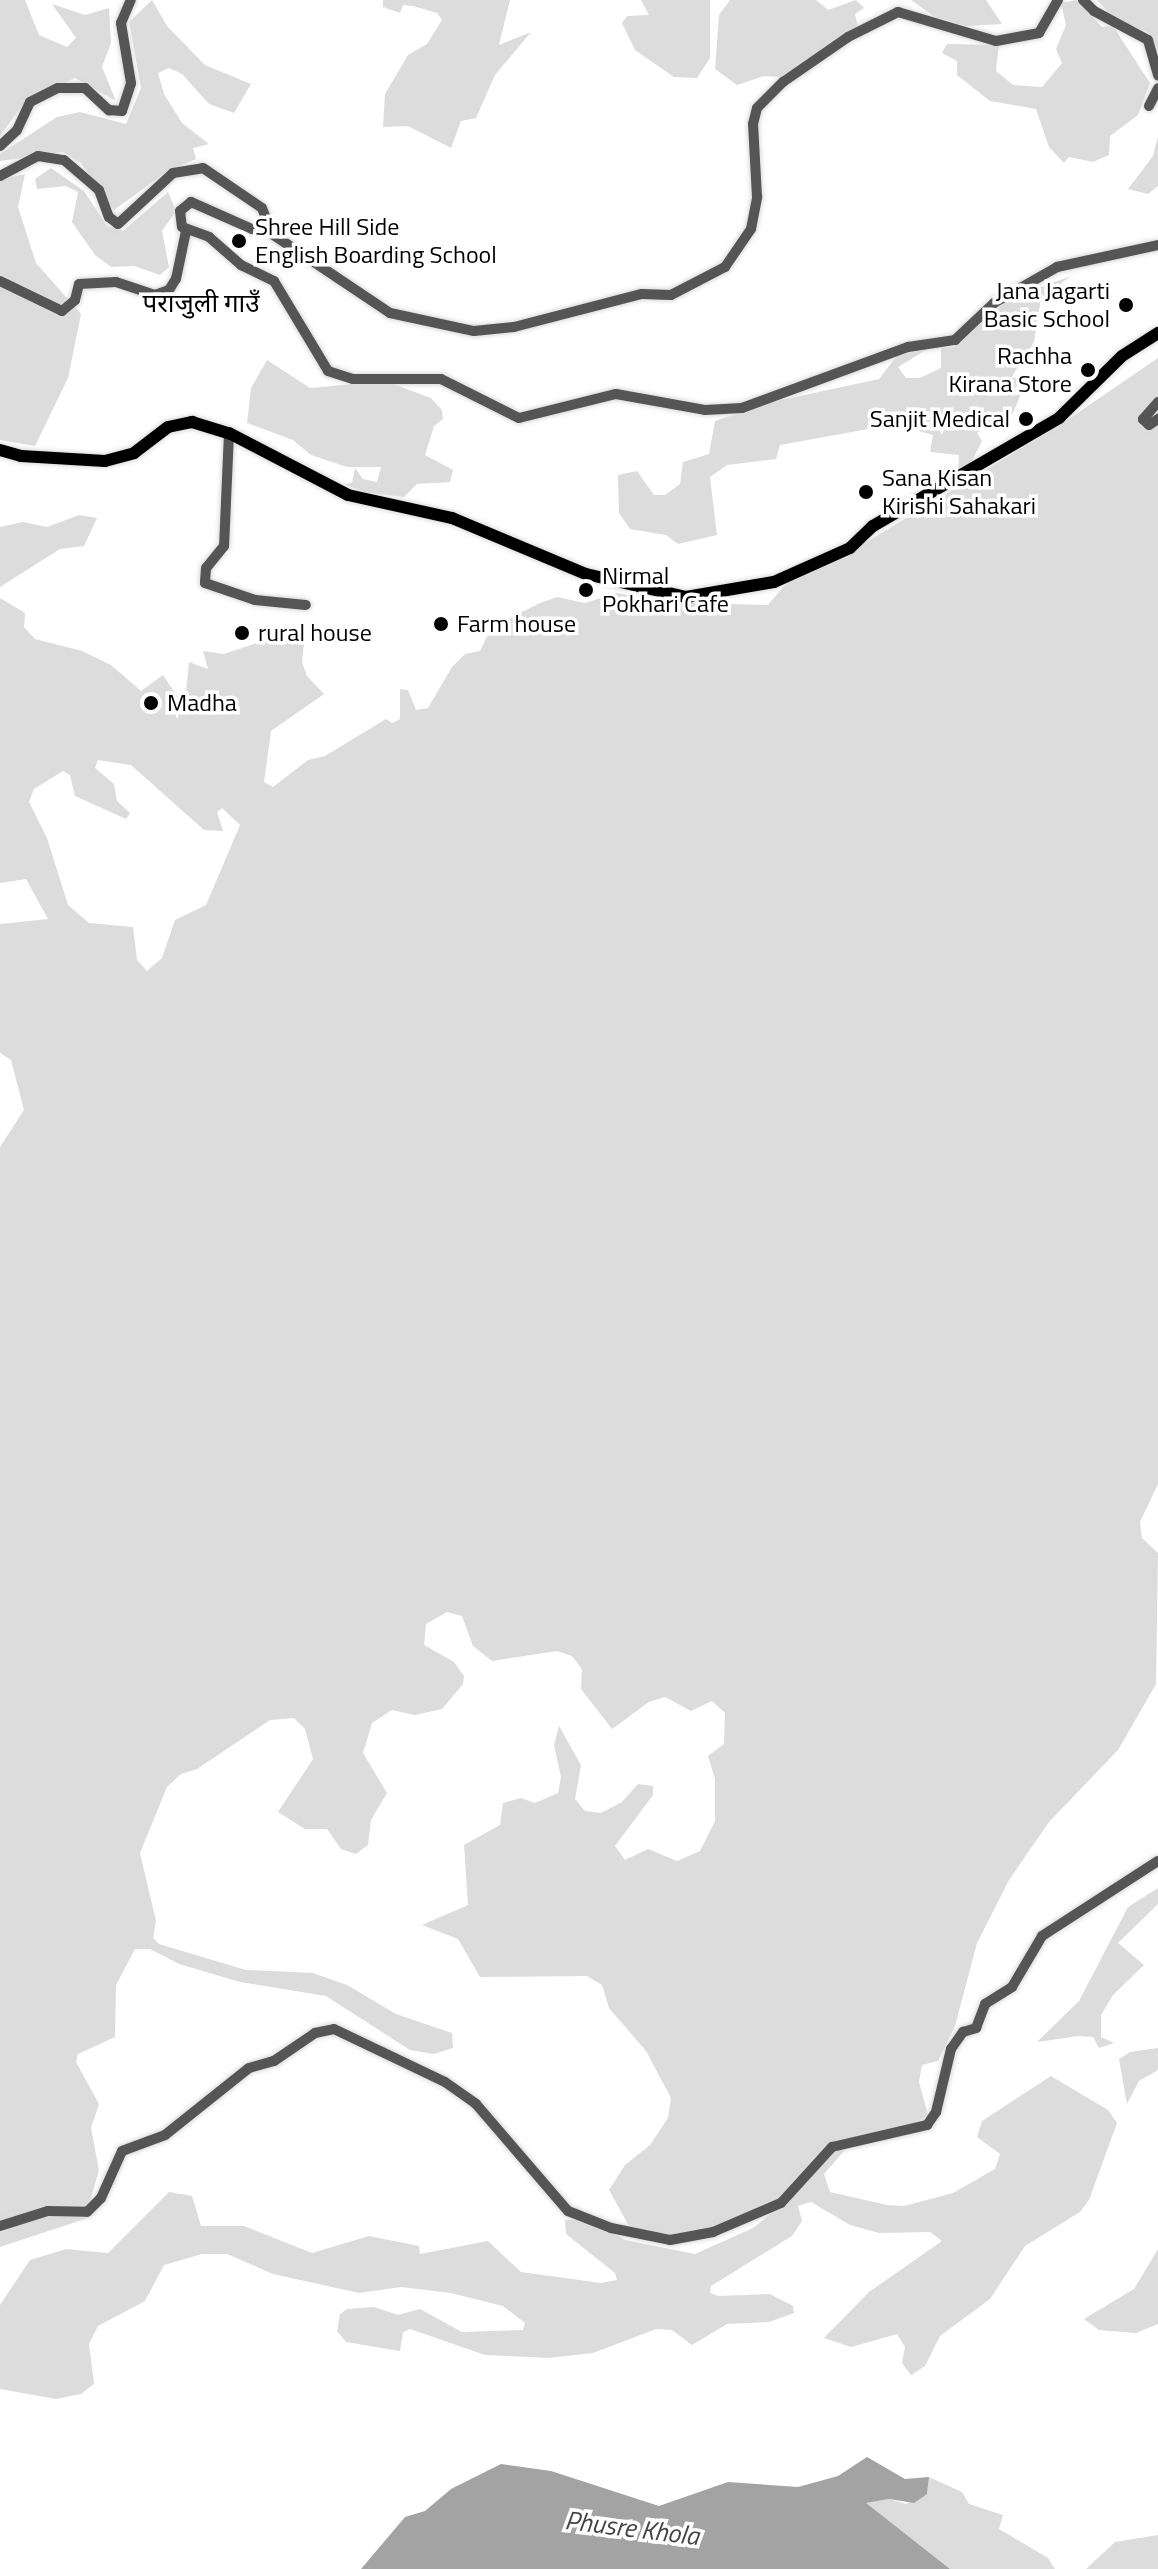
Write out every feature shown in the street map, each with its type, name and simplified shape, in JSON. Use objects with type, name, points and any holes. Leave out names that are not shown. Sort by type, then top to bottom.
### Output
[{"type":"main road","points":[[0,450],[21,456],[105,461],[134,453],[183,422],[229,433],[348,495],[452,518],[586,574],[664,596],[725,593],[774,582],[850,548],[873,526],[1059,418],[1122,356],[1158,333]]},
{"type":"street","points":[[0,146],[17,130],[30,102],[58,88],[85,88],[114,112],[126,107],[131,83],[121,23],[131,0]]},
{"type":"street","points":[[0,281],[62,311],[75,300],[79,284],[116,282],[155,295],[169,290],[176,279],[186,231],[180,211],[191,202],[252,229],[266,230],[390,313],[474,331],[514,327],[642,294],[671,295],[725,267],[751,229],[757,197],[753,124],[757,108],[783,82],[848,37],[898,12],[996,41],[1039,33],[1058,0]]},
{"type":"street","points":[[1083,0],[1094,11],[1148,40],[1158,76]]},
{"type":"street","points":[[1149,106],[1158,88]]},
{"type":"street","points":[[0,176],[38,156],[64,160],[99,190],[109,217],[118,224],[160,182],[197,165],[262,208],[269,221],[266,230]]},
{"type":"street","points":[[186,231],[209,237],[241,265],[274,281],[334,375],[441,379],[519,418],[616,394],[705,410],[742,408],[908,347],[955,340],[994,303],[1057,267],[1158,245]]},
{"type":"street","points":[[1158,402],[1143,419],[1149,425],[1158,419]]},
{"type":"street","points":[[229,433],[224,546],[206,568],[205,583],[255,600],[306,605]]},
{"type":"street","points":[[0,2226],[48,2211],[87,2212],[101,2198],[122,2151],[165,2135],[249,2068],[334,2029],[445,2082],[476,2104],[548,2192],[576,2215],[670,2240],[713,2232],[781,2203],[832,2147],[927,2125],[936,2112],[951,2049],[963,2032],[976,2028],[985,2004],[1012,1987],[1042,1936],[1158,1861]]},
{"type":"shaded area","points":[[0,0],[25,0],[39,35],[67,47],[76,38],[52,4],[85,15],[109,8],[111,43],[102,67],[116,101],[75,78],[27,99],[0,136]]},
{"type":"shaded area","points":[[152,0],[167,26],[205,65],[251,84],[234,113],[209,104],[182,74],[169,68],[158,73],[164,94],[182,123],[209,144],[193,148],[196,159],[169,170],[114,210],[81,163],[63,152],[0,161],[0,154],[57,117],[80,112],[126,124],[141,88],[129,22]]},
{"type":"shaded area","points":[[383,0],[510,0],[499,45],[531,32],[495,75],[476,118],[461,121],[451,148],[408,126],[383,127],[385,94],[408,55],[427,44],[442,20],[437,13],[413,6],[403,5],[400,13],[383,7]]},
{"type":"shaded area","points":[[641,0],[710,0],[710,58],[697,78],[674,77],[635,50],[622,23],[627,16],[649,15]]},
{"type":"shaded area","points":[[730,0],[816,0],[828,10],[856,0],[864,8],[855,14],[858,27],[781,77],[764,76],[737,85],[715,69],[719,15]]},
{"type":"shaded area","points":[[911,0],[986,0],[1002,24],[966,26],[935,17]]},
{"type":"shaded area","points":[[1077,0],[1102,27],[1113,26],[1150,83],[1138,115],[1110,136],[1109,155],[1093,162],[1069,157],[1064,163],[1049,147],[1036,109],[990,101],[957,75],[957,61],[942,53],[947,44],[999,45],[996,71],[1013,85],[1042,87],[1062,63],[1056,49],[1066,25],[1061,3]]},
{"type":"shaded area","points":[[1097,0],[1158,0],[1158,50],[1149,33],[1112,16]]},
{"type":"shaded area","points":[[1158,136],[1158,186],[1148,194],[1128,189],[1153,156]]},
{"type":"shaded area","points":[[51,168],[84,191],[107,226],[123,231],[168,192],[176,211],[162,231],[169,267],[160,275],[134,266],[111,267],[95,255],[72,222],[78,192],[66,186],[37,189],[35,179]]},
{"type":"shaded area","points":[[25,174],[18,207],[36,263],[81,314],[68,378],[35,446],[0,440],[0,180]]},
{"type":"shaded area","points":[[1071,276],[1041,298],[1034,342],[1011,378],[1029,376],[1012,415],[1004,422],[1000,416],[977,433],[982,441],[970,465],[958,472],[959,455],[930,452],[933,435],[912,429],[868,429],[780,445],[776,459],[727,465],[710,477],[717,535],[678,544],[666,535],[630,529],[619,513],[618,475],[637,471],[654,495],[665,495],[680,484],[683,462],[709,454],[715,421],[772,402],[879,379],[899,353],[934,345],[898,367],[906,378],[920,378],[941,368],[941,348],[954,347],[1009,299]]},
{"type":"shaded area","points":[[1158,358],[1158,1484],[1140,1522],[1142,1538],[1158,1553],[1156,1684],[1118,1750],[1049,1822],[1009,1880],[977,1943],[955,2026],[938,2061],[922,2065],[919,2082],[928,2115],[915,2124],[850,2144],[824,2174],[830,2192],[887,2205],[904,2206],[953,2193],[995,2169],[1000,2154],[977,2137],[982,2121],[1051,2076],[1108,2110],[1117,2123],[1089,2200],[1080,2212],[1025,2246],[990,2299],[940,2336],[925,2366],[911,2375],[902,2363],[905,2347],[897,2334],[851,2347],[824,2338],[869,2292],[942,2241],[930,2232],[879,2233],[850,2225],[811,2202],[798,2206],[802,2221],[792,2236],[711,2286],[710,2293],[718,2296],[770,2294],[793,2306],[794,2313],[769,2322],[727,2324],[692,2345],[672,2330],[656,2329],[593,2353],[549,2358],[485,2355],[410,2329],[403,2332],[400,2351],[346,2342],[337,2331],[340,2314],[347,2309],[374,2307],[398,2315],[420,2309],[462,2332],[523,2330],[525,2323],[503,2306],[451,2293],[401,2287],[359,2293],[273,2274],[227,2254],[202,2254],[164,2265],[145,2301],[98,2326],[89,2344],[94,2384],[81,2394],[56,2399],[0,2389],[0,2305],[30,2260],[66,2249],[108,2253],[169,2192],[192,2196],[201,2226],[244,2226],[312,2253],[369,2236],[419,2246],[420,2254],[488,2241],[521,2272],[601,2283],[617,2280],[615,2273],[566,2234],[565,2220],[589,2219],[625,2240],[695,2254],[753,2228],[773,2212],[684,2234],[656,2235],[629,2226],[609,2190],[625,2165],[650,2145],[668,2118],[671,2098],[646,2051],[609,2008],[602,1985],[587,1976],[480,1977],[458,1939],[422,1925],[468,1905],[464,1845],[500,1825],[503,1803],[521,1798],[535,1803],[558,1793],[561,1777],[554,1745],[559,1726],[581,1765],[575,1799],[585,1811],[601,1813],[622,1802],[638,1784],[653,1786],[653,1795],[615,1846],[625,1860],[648,1849],[677,1861],[700,1851],[715,1821],[715,1779],[708,1756],[724,1744],[725,1713],[712,1701],[691,1711],[665,1697],[649,1702],[612,1729],[581,1689],[582,1669],[572,1656],[557,1651],[492,1661],[473,1646],[462,1616],[447,1612],[426,1624],[424,1645],[454,1662],[464,1676],[463,1684],[442,1709],[415,1715],[392,1710],[372,1723],[363,1753],[387,1793],[371,1820],[368,1845],[356,1854],[341,1849],[327,1829],[305,1829],[278,1812],[313,1759],[305,1729],[294,1718],[270,1720],[197,1769],[181,1774],[167,1787],[140,1853],[156,1921],[153,1938],[159,1944],[246,1970],[313,1973],[347,1985],[396,2014],[452,2033],[453,2048],[434,2054],[410,2050],[326,1996],[240,1982],[179,1964],[150,1949],[135,1949],[116,1985],[115,2037],[78,2054],[76,2062],[99,2104],[91,2128],[99,2170],[85,2219],[0,2247],[0,1147],[24,1110],[11,1060],[0,1053],[0,924],[48,919],[26,879],[0,883],[0,598],[25,613],[24,627],[35,639],[82,651],[111,665],[141,691],[163,675],[177,696],[186,692],[189,662],[208,669],[203,651],[224,654],[263,641],[304,643],[302,662],[307,676],[324,694],[271,731],[264,782],[273,787],[308,760],[325,756],[386,719],[392,723],[400,719],[400,689],[408,690],[416,710],[428,708],[452,667],[465,654],[480,651],[491,628],[540,603],[557,597],[585,603],[617,593],[663,602],[768,605],[791,578],[845,555],[1060,425]],"holes":[[[98,760],[131,765],[204,830],[223,831],[217,812],[222,808],[240,825],[206,905],[175,920],[162,958],[147,971],[137,960],[133,927],[89,923],[68,905],[47,838],[29,802],[34,789],[63,771],[70,775],[75,796],[126,819],[130,813],[117,801],[114,784],[95,768]]]},
{"type":"shaded area","points":[[267,360],[310,388],[385,381],[431,398],[442,410],[443,419],[434,426],[425,455],[453,470],[450,482],[417,484],[404,497],[364,492],[344,484],[352,483],[355,468],[363,479],[377,482],[381,467],[347,467],[311,455],[293,440],[247,423],[251,388]]},
{"type":"shaded area","points":[[79,515],[97,518],[84,546],[60,549],[0,587],[0,527],[23,522],[47,527]]},
{"type":"shaded area","points":[[1158,1888],[1158,1904],[1118,1943],[1144,1965],[1113,1995],[1101,2015],[1101,2037],[1114,2043],[1099,2048],[1093,2037],[1079,2036],[1037,2042],[1079,2001],[1128,1907]]},
{"type":"shaded area","points":[[1158,2048],[1158,2070],[1139,2081],[1127,2104],[1119,2059],[1130,2052]]},
{"type":"shaded area","points":[[1158,2249],[1158,2324],[1136,2333],[1099,2330],[1084,2319],[1134,2289]]},
{"type":"shaded area","points":[[929,2477],[962,2492],[969,2504],[1003,2515],[999,2529],[1048,2558],[1055,2569],[950,2569],[865,2503],[889,2499],[906,2504],[927,2494]]},
{"type":"shaded area","points":[[1158,2535],[1158,2569],[1086,2569],[1115,2542]]},
{"type":"water","name":"Phusre Khola","points":[[867,2457],[905,2479],[929,2477],[927,2494],[914,2503],[889,2499],[866,2503],[950,2569],[361,2569],[405,2517],[425,2511],[451,2489],[501,2464],[551,2471],[659,2506],[728,2482],[798,2487],[838,2476]]},
{"type":"place","name":"Shree Hill Side English Boarding School","points":[[239,241]]},
{"type":"place","name":"Jana Jagarti Basic School","points":[[1126,305]]},
{"type":"place","name":"Rachha Kirana Store","points":[[1088,370]]},
{"type":"place","name":"Sanjit Medical","points":[[1026,419]]},
{"type":"place","name":"Sana Kisan Kirishi Sahakari","points":[[866,492]]},
{"type":"place","name":"Nirmal Pokhari Cafe","points":[[586,590]]},
{"type":"place","name":"Farm house","points":[[441,624]]},
{"type":"place","name":"rural house","points":[[242,633]]},
{"type":"place","name":"Madha","points":[[151,703]]},
{"type":"district","name":"पराजुली गाउँ","points":[[201,303]]}]
